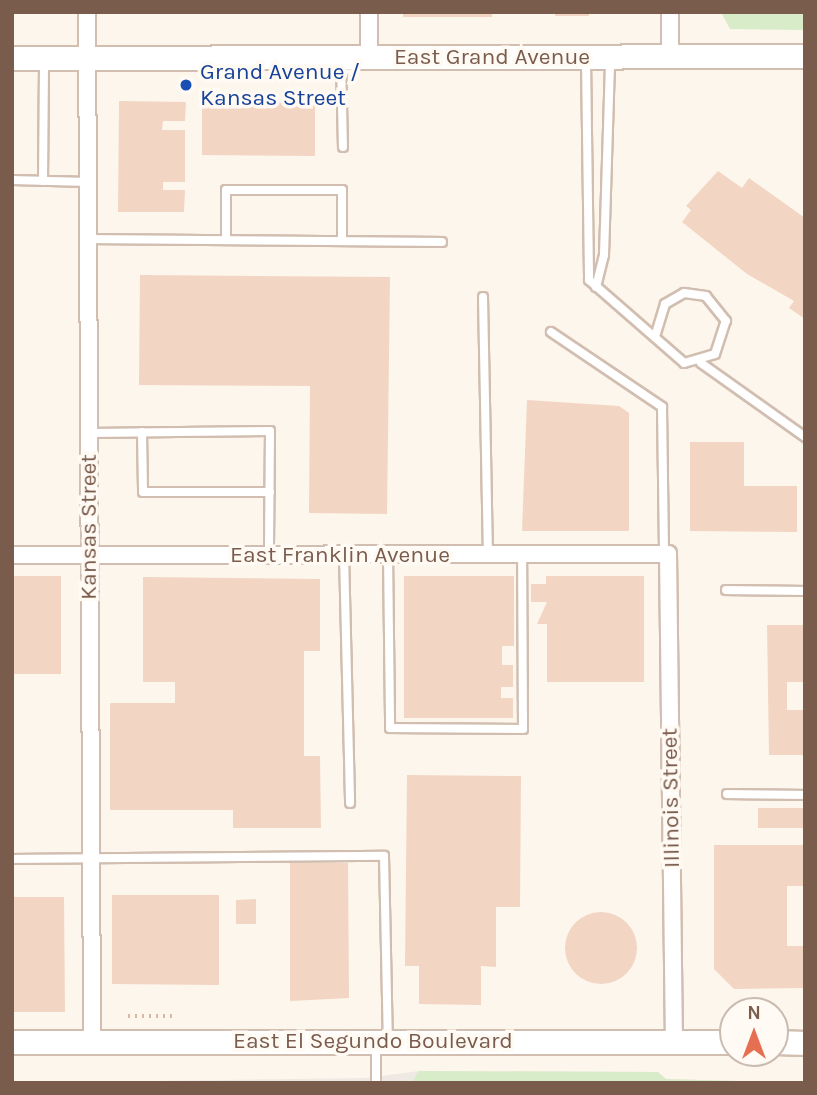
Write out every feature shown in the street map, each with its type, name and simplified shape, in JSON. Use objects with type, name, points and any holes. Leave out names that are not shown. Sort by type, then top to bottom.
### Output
[{"type":"main road","name":"East Grand Avenue","points":[[12,58],[805,56]]},
{"type":"main road","name":"East El Segundo Boulevard","points":[[12,1042],[719,1042]]},
{"type":"street","name":"Kansas Street","points":[[87,12],[92,1042]]},
{"type":"street","points":[[369,12],[369,57]]},
{"type":"street","points":[[670,12],[670,57]]},
{"type":"street","name":"East Franklin Avenue","points":[[12,555],[666,554]]},
{"type":"street","name":"Illinois Street","points":[[666,554],[674,1041]]},
{"type":"lane","points":[[341,57],[343,147]]},
{"type":"lane","points":[[586,57],[589,280],[656,334],[676,361],[701,363],[805,437]]},
{"type":"lane","points":[[596,287],[604,255],[610,57]]},
{"type":"lane","points":[[43,181],[44,58]]},
{"type":"lane","points":[[12,180],[88,182]]},
{"type":"lane","points":[[226,240],[226,190],[342,190],[342,241]]},
{"type":"lane","points":[[88,239],[442,242]]},
{"type":"lane","points":[[656,334],[665,304],[684,293],[706,296],[722,310],[727,332],[721,348],[701,363]]},
{"type":"lane","points":[[483,297],[488,555]]},
{"type":"lane","points":[[551,332],[662,407],[666,554]]},
{"type":"lane","points":[[89,433],[270,431],[269,555]]},
{"type":"lane","points":[[142,432],[143,492],[270,492]]},
{"type":"lane","points":[[344,555],[350,803]]},
{"type":"lane","points":[[388,555],[390,728],[523,729],[522,555]]},
{"type":"lane","points":[[726,590],[805,591]]},
{"type":"lane","points":[[727,794],[805,795]]},
{"type":"lane","points":[[12,859],[384,856],[382,1041],[376,1083]]},
{"type":"path","points":[[128,1016],[177,1016]]},
{"type":"shaded area","points":[[419,1071],[658,1072],[666,1079],[805,1083],[12,1083],[365,1078]]},
{"type":"green space","points":[[721,12],[805,12],[805,30],[730,29]]},
{"type":"green space","points":[[419,1071],[658,1072],[666,1079],[805,1083],[411,1083]]},
{"type":"building","points":[[403,12],[492,12],[492,17],[403,17]]},
{"type":"building","points":[[555,12],[589,12],[589,16],[555,16]]},
{"type":"building","points":[[119,101],[186,102],[185,121],[163,121],[162,130],[185,130],[185,182],[163,182],[163,190],[185,190],[184,212],[118,212]]},
{"type":"building","points":[[226,102],[315,103],[315,156],[202,155],[202,106]]},
{"type":"building","points":[[718,171],[742,188],[749,178],[805,218],[805,319],[789,308],[794,301],[747,274],[682,222],[691,210],[686,206]]},
{"type":"building","points":[[140,275],[390,277],[387,514],[309,513],[310,386],[139,385]]},
{"type":"building","points":[[527,400],[619,406],[629,413],[629,531],[522,531]]},
{"type":"building","points":[[690,442],[744,442],[744,486],[797,486],[797,532],[690,531]]},
{"type":"building","points":[[12,576],[61,576],[61,674],[12,674]]},
{"type":"building","points":[[404,576],[514,576],[514,646],[502,646],[502,665],[513,665],[513,687],[501,687],[501,698],[513,698],[513,718],[404,718]]},
{"type":"building","points":[[546,576],[644,576],[644,682],[547,682],[547,624],[537,624],[547,602],[531,602],[531,584],[546,584]]},
{"type":"building","points":[[143,577],[320,579],[320,651],[304,651],[304,756],[320,756],[321,828],[233,828],[233,810],[110,810],[110,703],[175,703],[175,682],[143,682]]},
{"type":"building","points":[[767,625],[805,625],[805,682],[787,682],[787,710],[805,710],[805,755],[769,755]]},
{"type":"building","points":[[407,775],[521,776],[520,907],[496,907],[496,967],[481,966],[481,1005],[419,1004],[419,966],[405,966]]},
{"type":"building","points":[[758,808],[805,808],[805,828],[758,828]]},
{"type":"building","points":[[714,845],[805,845],[805,886],[787,886],[787,946],[805,946],[805,988],[734,989],[714,969]]},
{"type":"building","points":[[290,863],[348,863],[349,998],[290,1001]]},
{"type":"building","points":[[112,895],[219,895],[219,985],[112,984]]},
{"type":"building","points":[[12,897],[64,897],[65,1012],[12,1012]]},
{"type":"building","points":[[256,899],[256,924],[236,924],[236,900]]},
{"type":"building","points":[[601,912],[621,918],[631,928],[637,948],[631,968],[621,978],[601,984],[581,978],[571,968],[565,948],[571,928],[581,918]]},
{"type":"place","name":"Grand Avenue / Kansas Street","points":[[186,85]]}]
